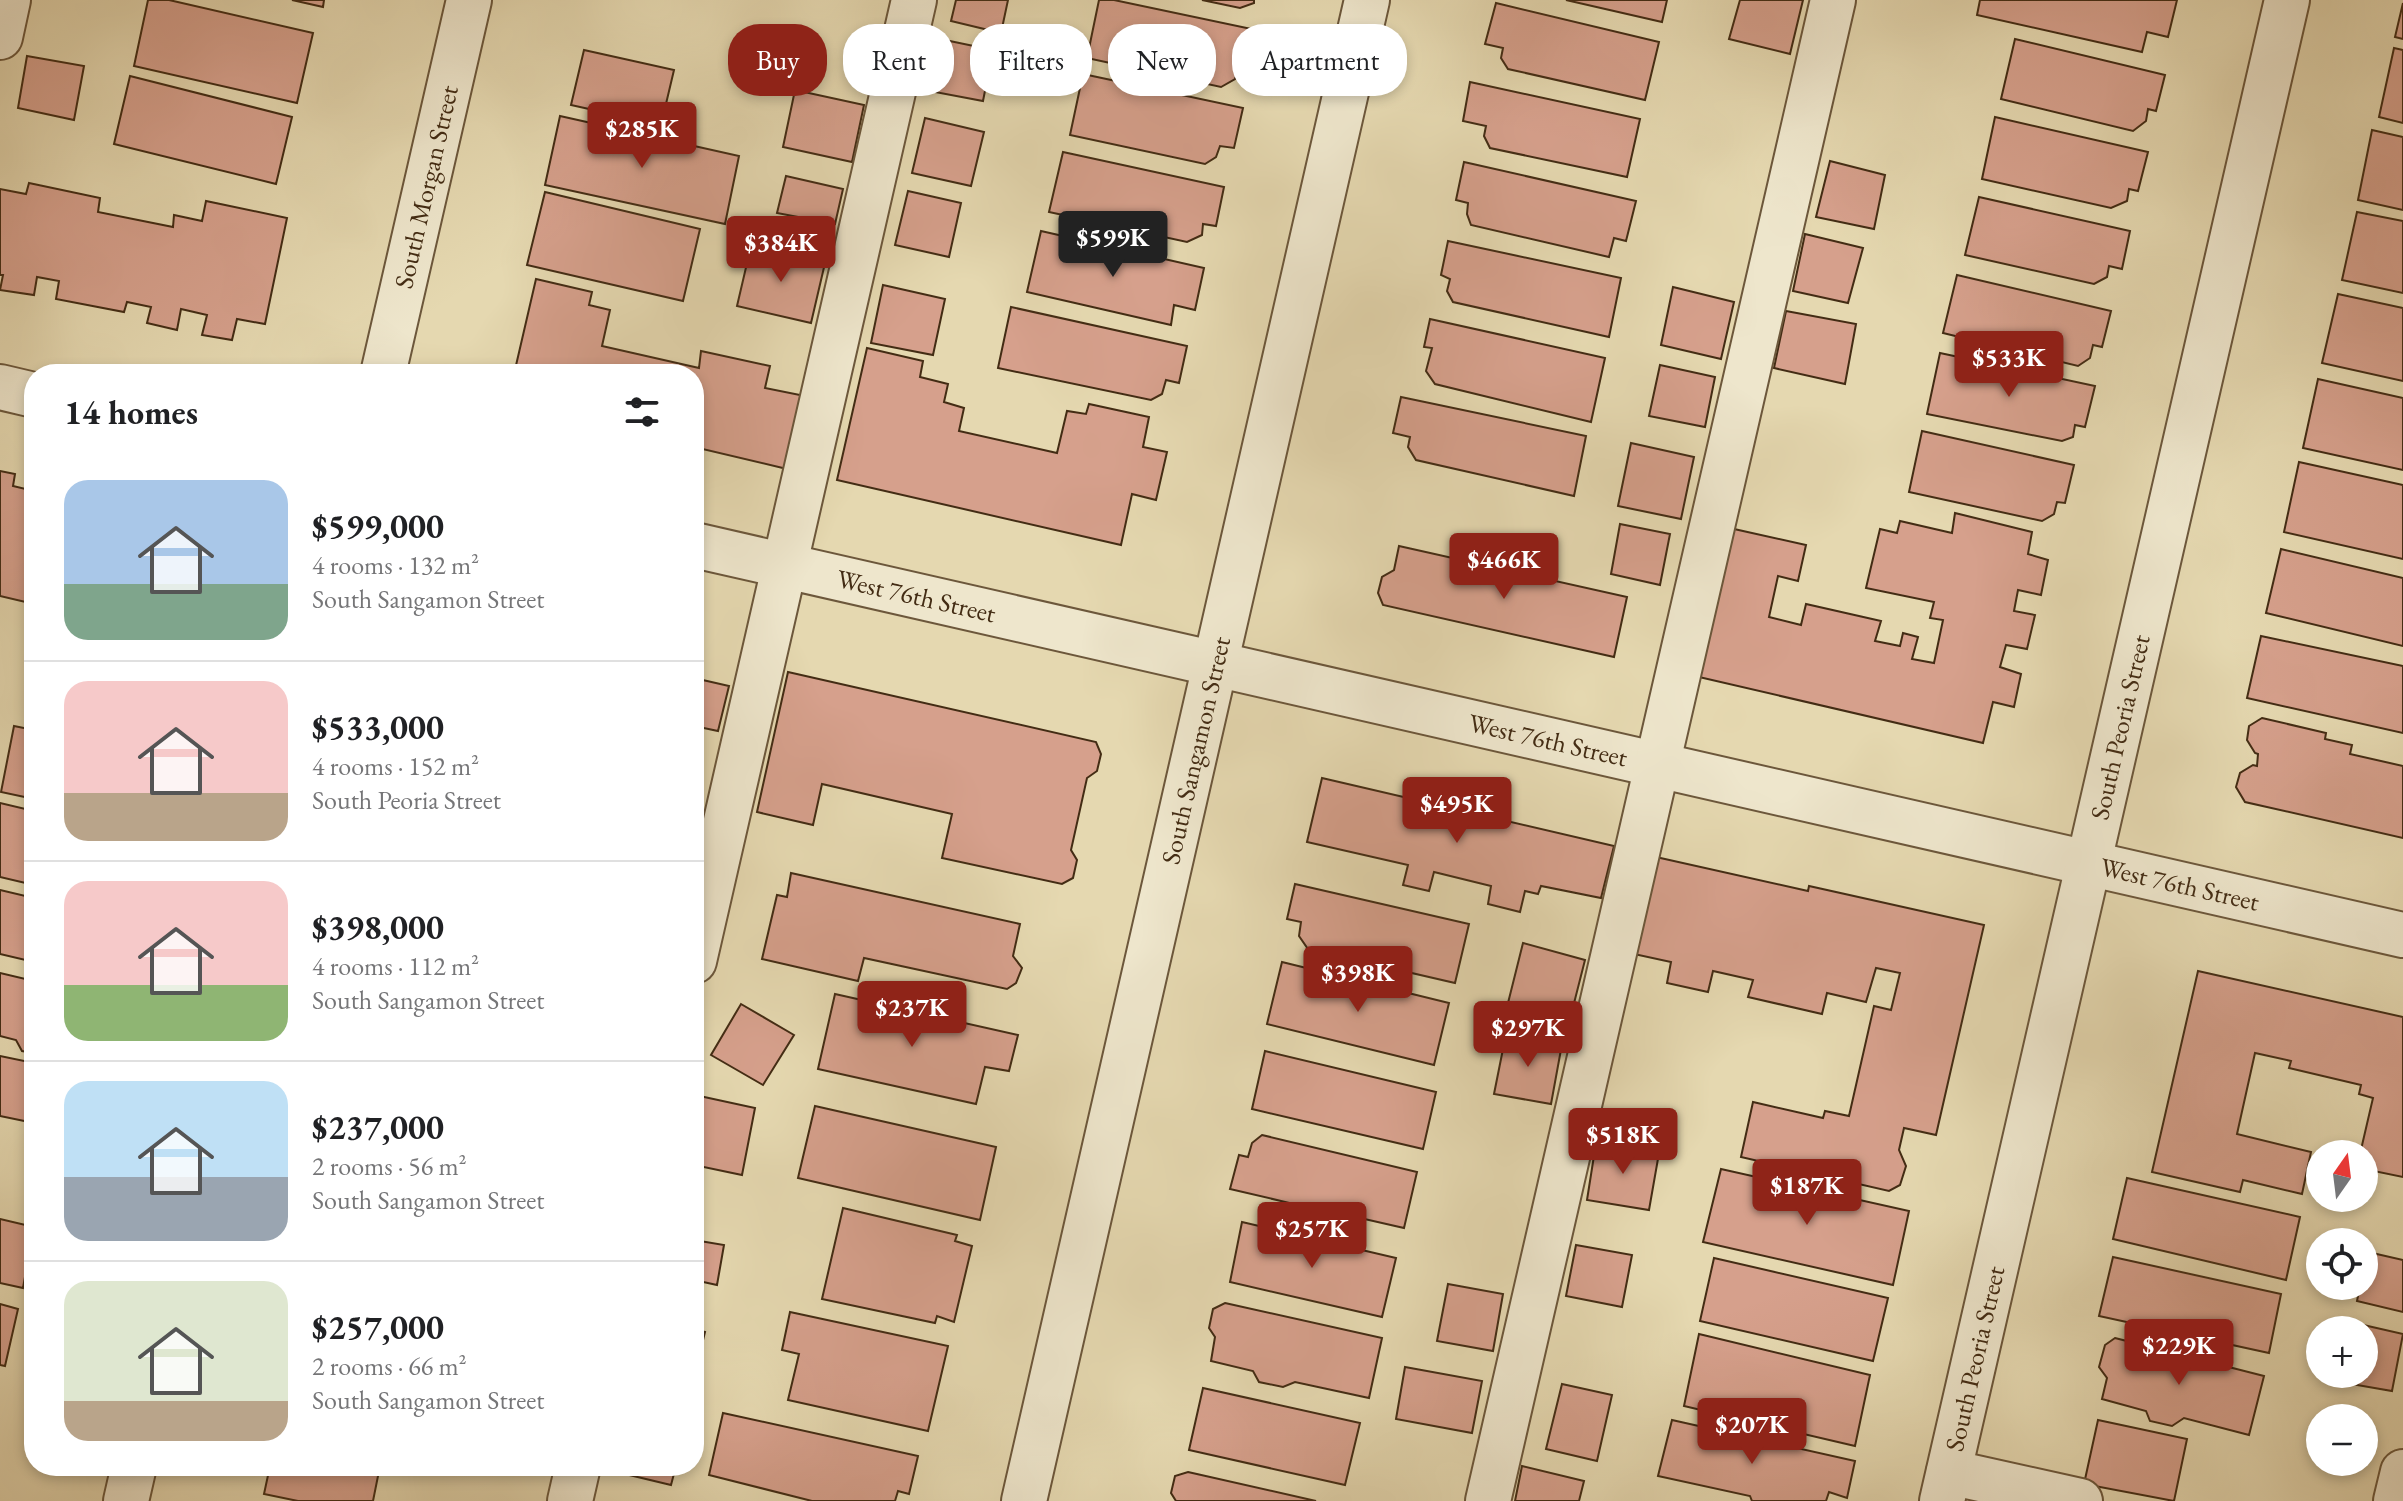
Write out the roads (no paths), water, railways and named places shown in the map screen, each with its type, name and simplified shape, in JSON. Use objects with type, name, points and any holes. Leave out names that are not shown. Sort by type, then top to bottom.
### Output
[{"type":"street","points":[[0,37],[8,0]]},
{"type":"street","name":"South Morgan Street","points":[[385,364],[469,0]]},
{"type":"street","points":[[704,917],[914,0]]},
{"type":"street","name":"South Sangamon Street","points":[[1024,1501],[1367,0]]},
{"type":"street","points":[[1488,1501],[1833,0]]},
{"type":"street","name":"South Peoria Street","points":[[1946,1486],[2287,0]]},
{"type":"street","points":[[0,387],[24,393]]},
{"type":"street","name":"West 76th Street","points":[[704,547],[2403,935]]},
{"type":"street","points":[[2396,1501],[2403,1472]]},
{"type":"street","points":[[126,1501],[132,1476]]},
{"type":"street","points":[[570,1501],[576,1476]]},
{"type":"street","points":[[1946,1486],[2080,1501]]}]
